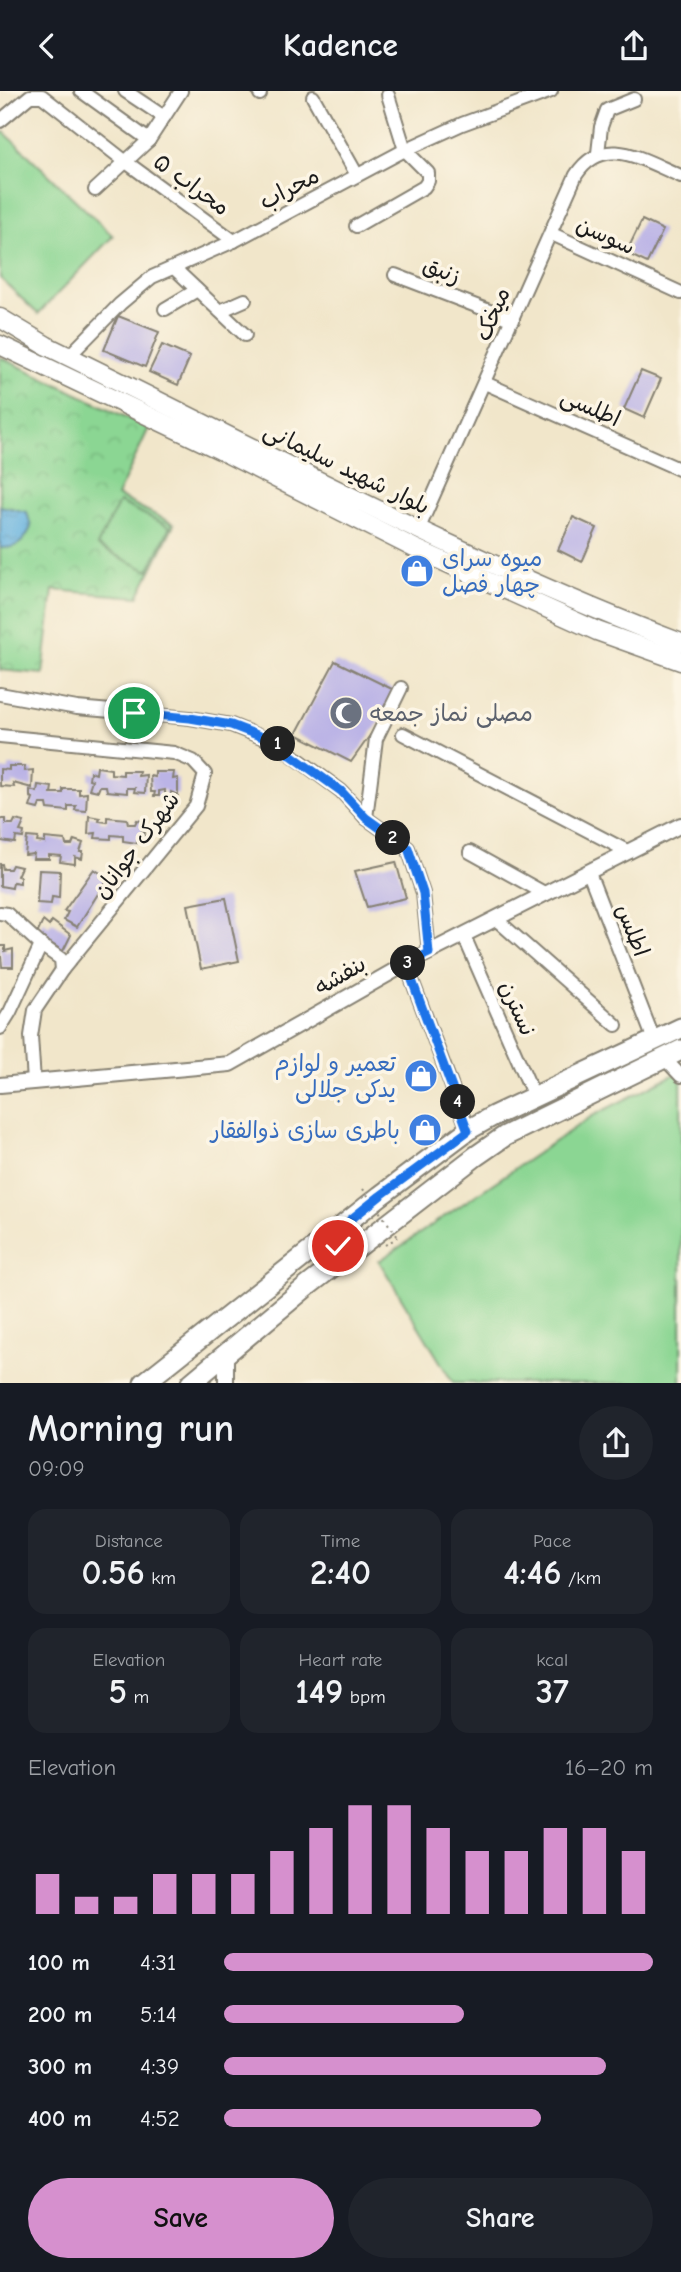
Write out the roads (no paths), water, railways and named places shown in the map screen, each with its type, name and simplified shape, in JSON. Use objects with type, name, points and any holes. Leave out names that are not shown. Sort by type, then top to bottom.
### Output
[{"type":"main road","name":"بلوار شهید سلیمانی","points":[[0,318],[305,476],[418,530],[522,577],[681,643]]},
{"type":"main road","name":"بلوار شهید سلیمانی","points":[[0,345],[220,450],[416,549],[597,631],[681,661]]},
{"type":"main road","points":[[144,1383],[319,1245],[366,1197],[493,1115],[681,1028]]},
{"type":"main road","points":[[191,1383],[335,1265],[391,1232],[444,1179],[505,1136],[673,1054]]},
{"type":"main road","points":[[366,1197],[365,1223],[391,1232]]},
{"type":"main road","points":[[319,1245],[338,1246],[340,1253],[335,1265]]},
{"type":"street","points":[[81,91],[149,140]]},
{"type":"street","points":[[125,91],[164,117]]},
{"type":"street","points":[[96,190],[149,140],[181,91]]},
{"type":"street","name":"محراب","points":[[69,356],[152,277],[234,241],[405,149],[462,124],[551,91]]},
{"type":"street","points":[[356,226],[424,187],[428,181],[428,173],[405,149],[388,95]]},
{"type":"street","name":"محراب ۵","points":[[0,121],[30,96],[42,96],[234,241]]},
{"type":"street","points":[[313,97],[357,175]]},
{"type":"street","points":[[634,99],[607,110],[601,127],[598,153],[616,152],[633,156],[681,176]]},
{"type":"street","name":"میخک","points":[[418,530],[576,175],[583,165],[598,153]]},
{"type":"street","name":"سوسن","points":[[551,234],[681,293]]},
{"type":"street","points":[[174,268],[245,335]]},
{"type":"street","name":"زنبق","points":[[395,275],[513,320]]},
{"type":"street","points":[[165,309],[197,290]]},
{"type":"street","points":[[220,311],[245,300]]},
{"type":"street","name":"اطلسی","points":[[485,383],[681,471]]},
{"type":"street","points":[[366,818],[376,739],[401,688]]},
{"type":"street","points":[[0,694],[77,708],[190,718],[231,725],[276,743],[341,791],[366,818],[408,848],[423,893],[429,953]]},
{"type":"street","points":[[403,734],[629,852]]},
{"type":"street","name":"شهرک جوانان","points":[[0,736],[174,753],[193,761],[205,774],[195,806],[62,970],[35,1010],[30,1036],[34,1082]]},
{"type":"street","name":"بنفشه","points":[[0,1085],[230,1064],[406,964],[498,920],[681,825]]},
{"type":"street","points":[[470,852],[546,894]]},
{"type":"street","name":"اطلس","points":[[589,873],[654,1040]]},
{"type":"street","points":[[0,913],[6,914],[61,959],[62,970]]},
{"type":"street","points":[[498,920],[616,1025]]},
{"type":"street","points":[[0,924],[16,924]]},
{"type":"street","name":"نسترن","points":[[464,936],[534,1096]]},
{"type":"street","points":[[0,1028],[41,944]]},
{"type":"street","points":[[406,964],[468,1131]]},
{"type":"street","points":[[673,1054],[681,1076]]},
{"type":"street","points":[[226,1355],[226,1383]]},
{"type":"water","points":[[0,506],[27,512],[31,527],[26,537],[15,546],[0,548]]},
{"type":"place","name":"میوه سرای چهار فصل","points":[[417,571]]},
{"type":"place","name":"مصلی نماز جمعه","points":[[346,713]]},
{"type":"place","name":"تعمیر و لوازم یدکی جلالی","points":[[421,1076]]},
{"type":"place","name":"باطری سازی ذوالفقار","points":[[425,1130]]}]
